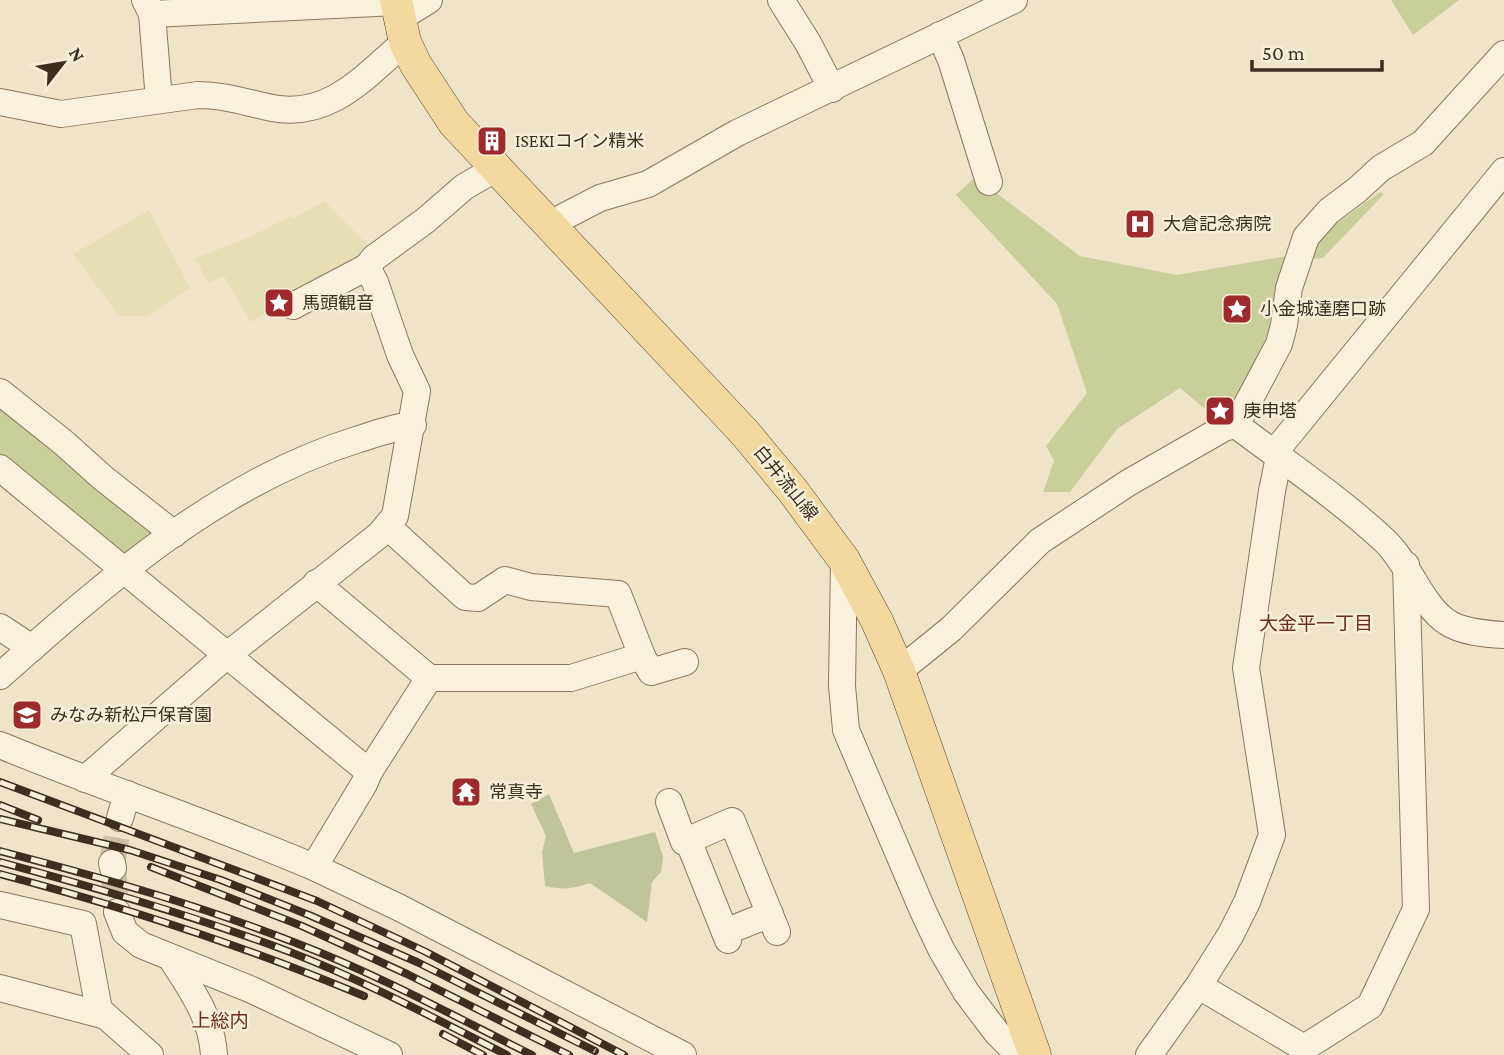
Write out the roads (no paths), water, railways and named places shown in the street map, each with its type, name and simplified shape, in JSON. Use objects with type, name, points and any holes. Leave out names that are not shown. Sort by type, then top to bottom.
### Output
[{"type":"main road","name":"白井流山線","points":[[399,16],[436,99],[454,123],[745,433],[793,491],[844,561],[877,621],[900,671],[1034,1051]]},
{"type":"street","points":[[0,102],[61,114],[159,100],[218,95],[288,110],[321,106],[361,82],[399,16],[429,0]]},
{"type":"street","points":[[781,0],[832,89]]},
{"type":"street","points":[[548,225],[600,198],[648,184],[737,133],[1014,0]]},
{"type":"street","points":[[159,100],[149,7],[308,3],[399,16]]},
{"type":"street","points":[[940,35],[951,60],[989,181]]},
{"type":"street","points":[[900,671],[951,629],[1040,541],[1148,471],[1224,428],[1236,425],[1279,344],[1289,288],[1306,237],[1329,211],[1381,168],[1423,143],[1504,54]]},
{"type":"street","points":[[293,306],[367,267],[374,257],[426,220],[464,187],[495,169]]},
{"type":"street","points":[[1149,1055],[1199,986],[1231,934],[1247,902],[1272,835],[1246,668],[1276,455],[1504,171]]},
{"type":"street","points":[[85,779],[226,656],[388,527],[395,516],[417,399],[415,385],[400,355],[376,282],[367,267]]},
{"type":"street","points":[[0,392],[174,534]]},
{"type":"street","points":[[0,676],[122,571],[229,499],[305,460],[394,427],[413,425]]},
{"type":"street","points":[[1236,425],[1335,499],[1386,542],[1406,565],[1430,606],[1449,624],[1504,635]]},
{"type":"street","points":[[0,468],[369,772]]},
{"type":"street","points":[[388,527],[465,597],[478,598],[505,580],[531,587],[618,594],[651,672],[685,662]]},
{"type":"street","points":[[844,561],[842,686],[846,730],[923,911],[960,981],[997,1033],[1013,1049],[1034,1051]]},
{"type":"street","points":[[1199,986],[1304,1048],[1370,1006],[1416,909],[1406,565]]},
{"type":"street","points":[[316,583],[429,678],[571,678],[642,656]]},
{"type":"street","points":[[0,627],[32,648]]},
{"type":"street","points":[[314,867],[369,772],[429,678]]},
{"type":"street","points":[[0,745],[85,779],[123,806],[239,835],[314,867],[400,908],[683,1055]]},
{"type":"street","points":[[669,802],[684,842],[688,840],[732,821],[773,923],[726,936],[688,840]]},
{"type":"street","points":[[0,905],[83,924],[102,1015]]},
{"type":"street","points":[[117,912],[125,932],[141,945],[252,990],[389,1055]]},
{"type":"street","points":[[171,958],[203,1011],[209,1025],[214,1055]]},
{"type":"street","points":[[0,988],[102,1015],[150,1055]]},
{"type":"tunnel","points":[[112,863],[120,818]]},
{"type":"tunnel","points":[[113,868],[117,912]]},
{"type":"railway","points":[[0,782],[317,901],[424,951],[624,1055]]},
{"type":"railway","points":[[0,805],[38,820]]},
{"type":"railway","points":[[0,819],[130,850],[221,880],[417,962],[595,1051]]},
{"type":"railway","points":[[0,851],[149,892],[296,943],[386,982],[532,1055]]},
{"type":"railway","points":[[0,862],[146,903],[290,952],[373,988],[507,1055]]},
{"type":"railway","points":[[151,867],[302,926],[407,974],[569,1055]]},
{"type":"railway","points":[[0,874],[184,929],[274,960],[364,996]]},
{"type":"railway","points":[[443,1034],[483,1055]]},
{"type":"place","name":"ISEKIコイン精米","points":[[492,141]]},
{"type":"place","name":"大倉記念病院","points":[[1140,224]]},
{"type":"place","name":"馬頭観音","points":[[279,303]]},
{"type":"place","name":"小金城達磨口跡","points":[[1237,309]]},
{"type":"place","name":"庚申塔","points":[[1220,411]]},
{"type":"place","name":"みなみ新松戸保育園","points":[[27,715]]},
{"type":"place","name":"常真寺","points":[[466,792]]},
{"type":"district","name":"大金平一丁目","points":[[1316,623]]},
{"type":"district","name":"上総内","points":[[220,1020]]}]
